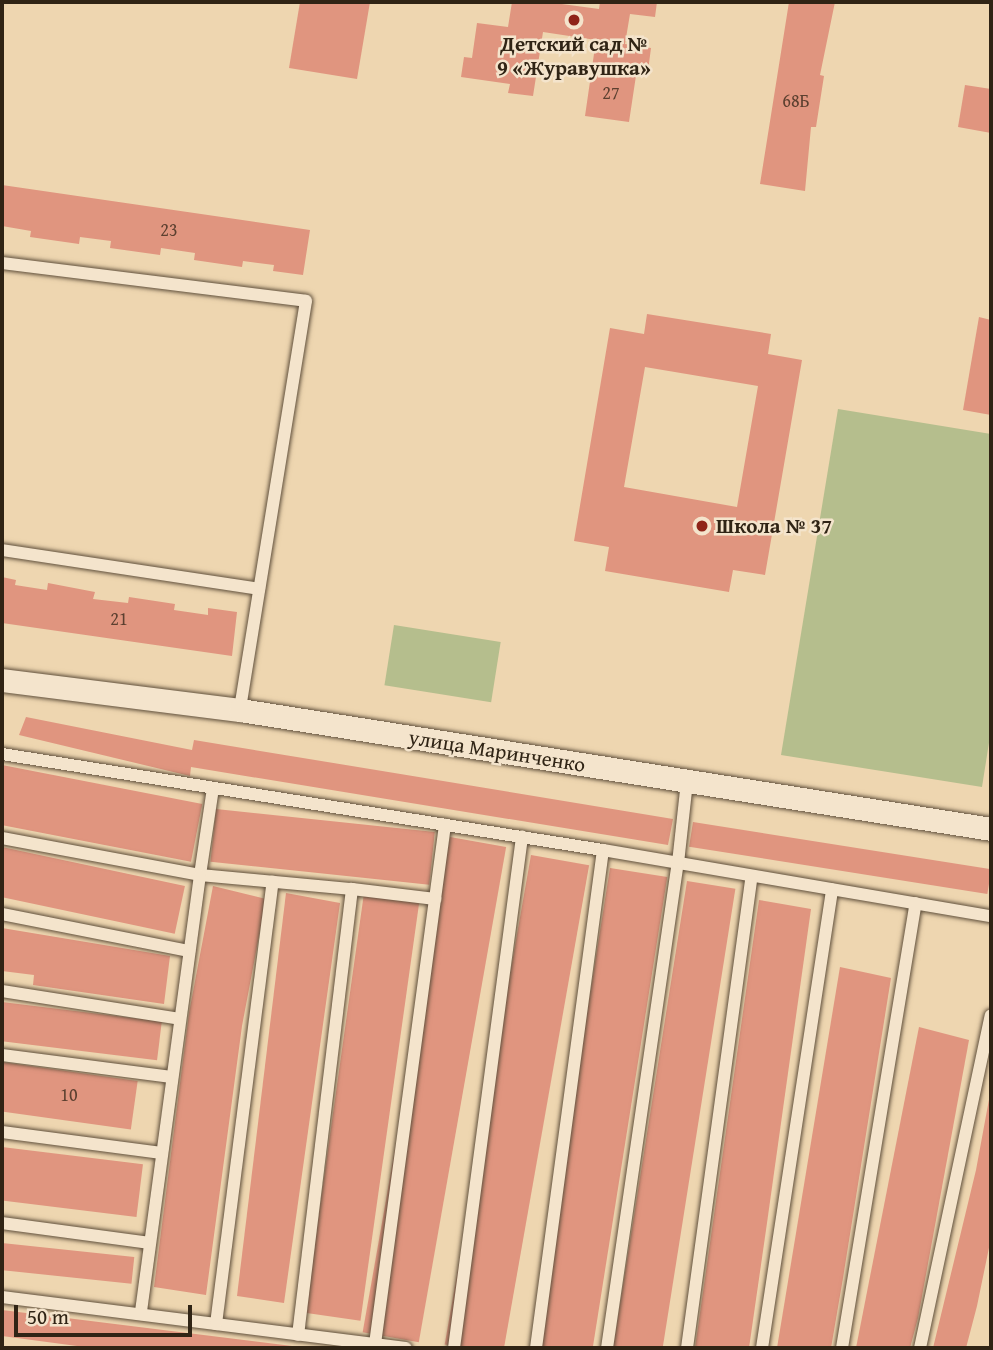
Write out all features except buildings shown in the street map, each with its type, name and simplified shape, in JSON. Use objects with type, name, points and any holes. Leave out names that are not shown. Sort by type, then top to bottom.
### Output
[{"type":"street","name":"улица Маринченко","points":[[2,680],[240,710],[991,830]]},
{"type":"lane","points":[[2,262],[306,301],[240,710]]},
{"type":"lane","points":[[2,550],[259,589]]},
{"type":"lane","points":[[2,754],[603,850],[991,916]]},
{"type":"lane","points":[[607,1348],[678,863],[687,781]]},
{"type":"lane","points":[[141,1314],[213,788]]},
{"type":"lane","points":[[374,1344],[445,825]]},
{"type":"lane","points":[[454,1348],[522,837]]},
{"type":"lane","points":[[2,838],[200,875],[435,899]]},
{"type":"lane","points":[[536,1348],[603,850]]},
{"type":"lane","points":[[687,1348],[752,876]]},
{"type":"lane","points":[[216,1324],[273,882]]},
{"type":"lane","points":[[298,1335],[352,889]]},
{"type":"lane","points":[[762,1348],[832,889]]},
{"type":"lane","points":[[842,1348],[916,903]]},
{"type":"lane","points":[[2,914],[189,951]]},
{"type":"lane","points":[[2,991],[180,1019]]},
{"type":"lane","points":[[920,1348],[991,1015]]},
{"type":"lane","points":[[2,1055],[172,1077]]},
{"type":"lane","points":[[2,1132],[162,1153]]},
{"type":"lane","points":[[2,1223],[150,1243]]},
{"type":"lane","points":[[2,1297],[406,1348]]},
{"type":"green space","points":[[838,409],[991,434],[991,730],[982,787],[781,755]]},
{"type":"green space","points":[[394,625],[501,642],[491,702],[384,685]]},
{"type":"place","name":"Детский сад № 9 «Журавушка»","points":[[574,20]]},
{"type":"place","name":"Школа № 37","points":[[702,526]]}]
